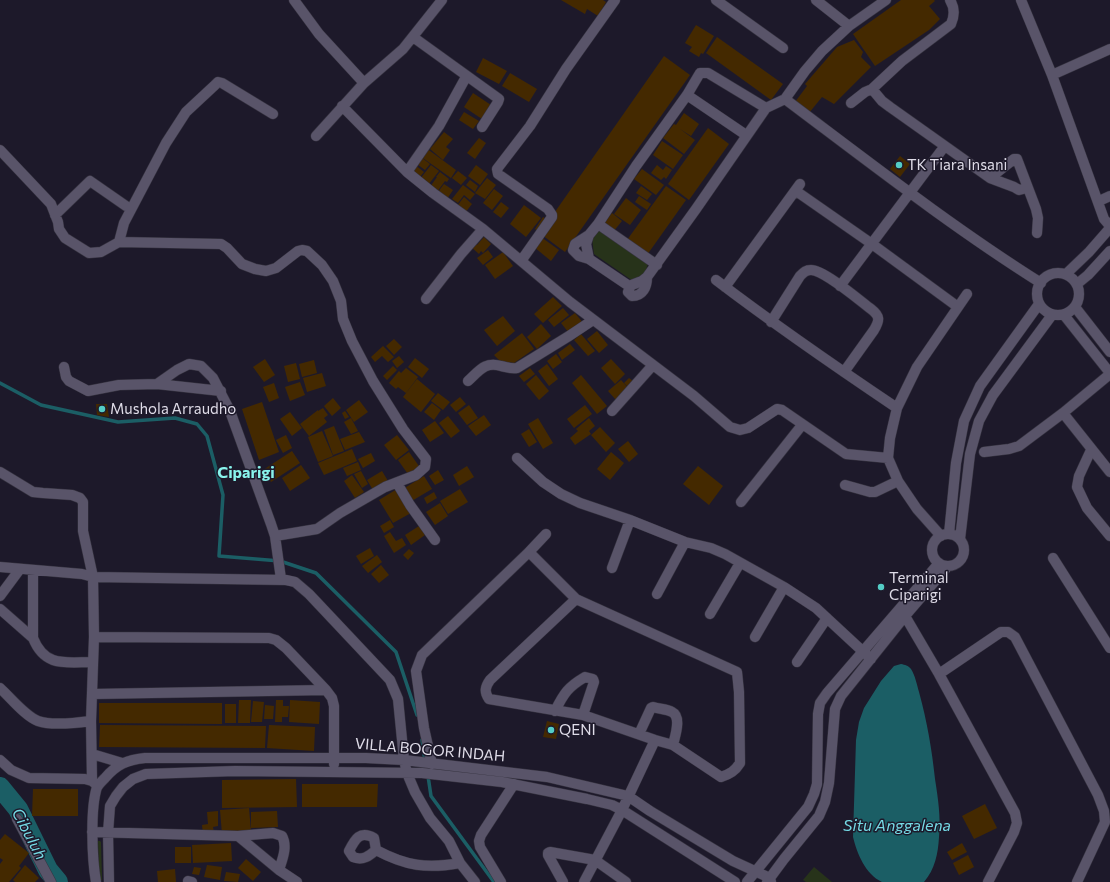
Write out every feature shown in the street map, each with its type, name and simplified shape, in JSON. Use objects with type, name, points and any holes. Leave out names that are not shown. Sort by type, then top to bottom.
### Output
[{"type":"street","points":[[294,0],[335,53],[364,82]]},
{"type":"street","points":[[316,136],[364,82],[391,60],[413,37],[442,0]]},
{"type":"street","points":[[521,261],[552,217],[552,214],[548,209],[498,174],[497,169],[530,126],[566,69],[615,0]]},
{"type":"street","points":[[716,0],[783,48]]},
{"type":"street","points":[[816,0],[849,26]]},
{"type":"street","points":[[766,108],[705,73],[700,73],[687,95],[636,166],[598,224],[589,235],[575,244],[573,250],[574,252],[579,256],[589,258],[628,285],[642,281],[647,277],[657,265],[766,108],[785,99],[813,61],[849,26],[886,0]]},
{"type":"street","points":[[851,103],[865,92],[872,89],[902,61],[951,24],[954,18],[955,10],[950,0]]},
{"type":"street","points":[[1021,0],[1052,75],[1099,201],[1104,219],[1110,227],[1089,252],[1066,274]]},
{"type":"street","points":[[413,37],[466,77],[499,99],[482,127]]},
{"type":"street","points":[[1052,75],[1110,48]]},
{"type":"street","points":[[407,172],[439,126],[466,77]]},
{"type":"street","points":[[119,242],[124,223],[166,143],[186,112],[218,82],[273,114]]},
{"type":"street","points":[[872,89],[890,107],[944,147],[990,178],[1019,190],[1027,188]]},
{"type":"street","points":[[687,95],[746,135]]},
{"type":"street","points":[[785,99],[910,193],[1006,261],[1041,283]]},
{"type":"street","points":[[342,106],[407,172],[483,229],[555,290],[735,429],[740,430],[754,425],[777,409],[782,410],[846,454],[888,458]]},
{"type":"street","points":[[840,286],[944,147]]},
{"type":"street","points":[[0,150],[51,204],[59,229],[65,238],[89,253],[100,252],[119,242],[222,244],[242,264],[255,269],[266,271],[276,268],[298,251],[302,250],[307,251],[322,265],[333,281],[341,301],[343,319],[352,341],[373,381],[403,429],[426,459],[425,467],[416,475],[385,487],[340,513],[317,529],[275,536]]},
{"type":"street","points":[[990,178],[1006,164],[1016,158],[1018,160],[1027,188],[1036,209],[1038,218],[1037,233]]},
{"type":"street","points":[[55,215],[90,180],[126,206]]},
{"type":"street","points":[[725,287],[798,188],[958,307]]},
{"type":"street","points":[[1099,201],[1110,196]]},
{"type":"street","points":[[598,224],[657,265]]},
{"type":"street","points":[[426,299],[461,254],[483,229]]},
{"type":"street","points":[[589,235],[586,244],[589,258]]},
{"type":"street","points":[[1077,284],[1109,256]]},
{"type":"street","points":[[771,322],[800,276],[805,271],[811,270],[825,275],[871,309],[879,318],[874,330],[844,372]]},
{"type":"street","points":[[1066,274],[1077,284],[1079,296],[1075,307],[1064,315],[1052,315],[1047,312],[1039,304],[1037,292],[1041,283],[1050,275],[1066,274]]},
{"type":"street","points":[[716,280],[771,322],[897,408]]},
{"type":"street","points":[[945,535],[917,508],[898,481],[888,458],[890,438],[897,408],[917,367],[967,294]]},
{"type":"street","points":[[945,535],[964,421],[980,386],[1039,304]]},
{"type":"street","points":[[1075,307],[1110,352]]},
{"type":"street","points":[[960,539],[970,454],[979,420],[993,395],[1052,315]]},
{"type":"street","points":[[984,452],[1009,449],[1019,446],[1063,413],[1110,373],[1064,315]]},
{"type":"street","points":[[468,381],[484,366],[490,364],[512,369],[517,368],[593,320]]},
{"type":"street","points":[[157,384],[177,370],[189,364],[201,366],[213,378],[230,411],[275,536],[280,574]]},
{"type":"street","points":[[612,411],[653,365]]},
{"type":"street","points":[[64,367],[66,377],[69,381],[73,385],[88,391],[119,385],[157,384],[221,391]]},
{"type":"street","points":[[1063,413],[1110,472]]},
{"type":"street","points":[[742,502],[802,425]]},
{"type":"street","points":[[1092,450],[1079,476],[1076,487],[1087,508],[1110,536]]},
{"type":"street","points":[[517,458],[543,482],[561,494],[580,503],[630,520],[684,542],[711,548],[784,587],[816,608],[871,659]]},
{"type":"street","points":[[0,472],[33,492],[72,495],[80,498],[83,502],[83,531],[93,577],[94,637],[91,721],[95,784],[92,832],[96,882]]},
{"type":"street","points":[[845,485],[875,492],[898,481]]},
{"type":"street","points":[[397,483],[410,505],[435,540]]},
{"type":"street","points":[[612,568],[630,520]]},
{"type":"street","points":[[427,766],[424,728],[416,670],[422,655],[546,534]]},
{"type":"street","points":[[945,535],[956,536],[960,539],[964,547],[963,556],[956,564],[943,565],[934,558],[932,548],[936,540],[945,535]]},
{"type":"street","points":[[657,594],[684,542]]},
{"type":"street","points":[[529,552],[576,599],[737,672],[739,692],[740,763],[736,769],[721,777],[673,745],[583,715],[489,699],[485,692],[486,686],[490,680],[576,599]]},
{"type":"street","points":[[1053,558],[1110,648]]},
{"type":"street","points":[[710,614],[740,563]]},
{"type":"street","points":[[747,882],[808,807],[811,801],[817,784],[818,714],[820,703],[863,651],[902,613],[943,565]]},
{"type":"street","points":[[0,567],[82,574],[93,577],[280,574],[295,582],[309,594],[390,680],[398,699],[404,760],[407,773],[415,792],[430,818],[449,842],[460,863],[475,882]]},
{"type":"street","points":[[0,596],[20,569]]},
{"type":"street","points":[[33,570],[33,638]]},
{"type":"street","points":[[755,637],[784,587]]},
{"type":"street","points":[[0,609],[33,638],[38,647],[49,659],[57,662],[93,662]]},
{"type":"street","points":[[769,881],[819,816],[826,802],[835,710],[841,696],[871,659],[902,613]]},
{"type":"street","points":[[902,613],[939,674],[1015,813],[1017,823],[1014,832],[988,882]]},
{"type":"street","points":[[797,662],[827,618]]},
{"type":"street","points":[[939,674],[1001,632],[1008,632],[1015,637],[1098,794],[1104,811],[1105,822],[1077,882]]},
{"type":"street","points":[[94,637],[269,638],[276,640],[286,648],[332,698],[334,706],[334,772]]},
{"type":"street","points":[[555,711],[563,695],[572,685],[585,677],[593,679],[594,682],[583,715]]},
{"type":"street","points":[[0,688],[31,717],[38,721],[74,723],[91,721]]},
{"type":"street","points":[[93,694],[326,690]]},
{"type":"street","points":[[639,734],[650,708],[653,707],[672,712],[676,716],[678,722],[673,745]]},
{"type":"street","points":[[584,882],[622,810],[655,740]]},
{"type":"street","points":[[92,754],[122,763]]},
{"type":"street","name":"VILLA BOGOR INDAH","points":[[95,784],[122,763],[132,759],[145,758],[333,758],[404,760],[427,766],[546,777],[628,796],[650,812],[733,861],[756,872],[769,881]]},
{"type":"street","points":[[0,760],[11,770],[29,778],[85,779],[95,784]]},
{"type":"street","name":"VILLA BOGOR INDAH","points":[[109,882],[108,833],[110,806],[123,787],[146,774],[235,771],[407,773],[427,766]]},
{"type":"street","name":"VILLA BOGOR INDAH","points":[[427,766],[439,776],[514,784],[587,799],[622,810],[735,882]]},
{"type":"street","points":[[501,882],[480,847],[479,842],[481,835],[514,784]]},
{"type":"street","points":[[17,819],[52,882]]},
{"type":"street","points":[[92,832],[238,836],[273,833],[282,836],[284,840],[285,847],[279,870]]},
{"type":"street","points":[[238,836],[279,870],[297,882]]},
{"type":"street","points":[[376,850],[391,858],[421,866],[442,866],[460,863]]},
{"type":"street","points":[[564,882],[554,868],[548,853],[550,852],[595,860],[626,882]]},
{"type":"shaded area","points":[[598,231],[601,231],[648,263],[644,278],[633,281],[594,254],[592,239]]},
{"type":"shaded area","points":[[98,841],[101,842],[102,880],[100,881],[99,880]]},
{"type":"shaded area","points":[[814,867],[832,882],[806,882],[803,880]]},
{"type":"water","name":"Situ Anggalena","points":[[901,664],[908,666],[911,669],[917,683],[929,736],[938,801],[940,830],[938,849],[931,872],[924,882],[882,882],[871,874],[866,868],[857,850],[853,837],[856,740],[859,722],[864,708],[881,681],[894,666]]},
{"type":"building","points":[[561,0],[603,0],[606,2],[598,16],[587,9],[585,14]]},
{"type":"building","points":[[901,0],[934,0],[935,1],[929,6],[940,19],[929,30],[875,66],[853,34]]},
{"type":"building","points":[[696,25],[714,36],[703,54],[701,53],[699,57],[689,51],[692,47],[685,43]]},
{"type":"building","points":[[717,37],[783,84],[771,100],[706,53]]},
{"type":"building","points":[[854,40],[863,52],[861,57],[871,67],[834,104],[822,97],[809,113],[795,102],[807,86],[805,84],[837,47]]},
{"type":"building","points":[[664,56],[690,75],[565,252],[542,235],[557,209]]},
{"type":"building","points":[[483,58],[507,71],[499,84],[476,72]]},
{"type":"building","points":[[510,73],[537,89],[529,102],[502,86]]},
{"type":"building","points":[[473,93],[491,105],[482,119],[464,107]]},
{"type":"building","points":[[464,112],[479,121],[473,129],[459,120]]},
{"type":"building","points":[[684,113],[699,124],[691,136],[680,129],[695,140],[684,154],[663,138],[674,124],[676,125]]},
{"type":"building","points":[[708,128],[729,144],[689,200],[668,184]]},
{"type":"building","points":[[444,132],[453,139],[446,147],[450,150],[443,160],[430,149]]},
{"type":"building","points":[[479,138],[486,143],[475,159],[467,153]]},
{"type":"building","points":[[662,141],[683,155],[673,169],[653,155]]},
{"type":"building","points":[[426,148],[456,170],[451,178],[420,156]]},
{"type":"building","points":[[900,156],[910,164],[900,177],[890,169]]},
{"type":"building","points":[[422,158],[430,164],[425,170],[417,164]]},
{"type":"building","points":[[415,165],[424,172],[419,178],[410,171]]},
{"type":"building","points":[[431,165],[439,171],[428,185],[420,179]]},
{"type":"building","points":[[476,165],[488,174],[480,185],[468,176]]},
{"type":"building","points":[[657,165],[663,170],[666,166],[672,170],[666,179],[664,177],[661,180],[651,173]]},
{"type":"building","points":[[642,169],[664,185],[656,195],[634,179]]},
{"type":"building","points":[[458,171],[467,178],[461,185],[452,178]]},
{"type":"building","points":[[440,172],[449,179],[447,182],[445,181],[437,192],[430,187]]},
{"type":"building","points":[[487,178],[496,185],[485,199],[475,193]]},
{"type":"building","points":[[470,180],[478,186],[475,192],[466,185]]},
{"type":"building","points":[[444,184],[453,190],[447,199],[438,192]]},
{"type":"building","points":[[463,185],[475,194],[470,200],[464,195],[458,203],[452,199]]},
{"type":"building","points":[[641,186],[652,194],[647,200],[636,193]]},
{"type":"building","points":[[666,186],[686,200],[647,255],[627,240]]},
{"type":"building","points":[[494,189],[503,196],[492,210],[483,203]]},
{"type":"building","points":[[639,196],[651,204],[647,210],[635,202]]},
{"type":"building","points":[[464,197],[472,204],[465,213],[457,206]]},
{"type":"building","points":[[626,198],[641,210],[630,225],[614,214]]},
{"type":"building","points":[[501,202],[509,208],[501,218],[493,212]]},
{"type":"building","points":[[524,205],[541,218],[526,237],[510,224]]},
{"type":"building","points":[[612,213],[622,221],[613,232],[603,225]]},
{"type":"building","points":[[543,217],[548,220],[539,232],[535,229]]},
{"type":"building","points":[[484,237],[491,244],[483,253],[481,251],[479,254],[470,246],[474,242],[477,245]]},
{"type":"building","points":[[541,237],[559,250],[551,261],[534,247]]},
{"type":"building","points":[[488,250],[493,257],[483,265],[477,258]]},
{"type":"building","points":[[503,252],[513,266],[495,279],[485,265]]},
{"type":"building","points":[[553,297],[562,306],[543,323],[534,314]]},
{"type":"building","points":[[563,308],[569,315],[554,327],[548,320]]},
{"type":"building","points":[[575,313],[584,324],[569,333],[561,323]]},
{"type":"building","points":[[503,316],[515,331],[497,346],[484,330]]},
{"type":"building","points":[[541,324],[551,336],[537,349],[527,337]]},
{"type":"building","points":[[597,331],[608,345],[599,353],[587,339]]},
{"type":"building","points":[[522,333],[534,349],[514,363],[500,361],[494,355]]},
{"type":"building","points":[[581,334],[595,351],[588,356],[574,340]]},
{"type":"building","points":[[394,339],[402,347],[394,355],[386,346]]},
{"type":"building","points":[[570,344],[575,350],[562,360],[558,353]]},
{"type":"building","points":[[383,346],[394,357],[388,362],[382,356],[375,362],[371,357]]},
{"type":"building","points":[[556,354],[562,362],[553,369],[547,361]]},
{"type":"building","points":[[399,356],[404,362],[397,368],[392,361]]},
{"type":"building","points":[[415,358],[429,369],[422,378],[408,367]]},
{"type":"building","points":[[265,359],[275,375],[264,382],[253,367]]},
{"type":"building","points":[[611,359],[625,374],[615,384],[601,368]]},
{"type":"building","points":[[314,360],[317,373],[302,377],[299,364]]},
{"type":"building","points":[[296,363],[300,379],[288,382],[284,366]]},
{"type":"building","points":[[547,364],[558,379],[549,386],[538,371]]},
{"type":"building","points":[[393,366],[397,370],[387,380],[383,376]]},
{"type":"building","points":[[406,368],[418,377],[406,393],[398,387],[396,389],[389,383],[399,371],[401,373]]},
{"type":"building","points":[[530,368],[535,374],[524,382],[519,376]]},
{"type":"building","points":[[322,373],[326,386],[307,392],[303,378]]},
{"type":"building","points":[[536,375],[549,391],[539,400],[526,384]]},
{"type":"building","points":[[581,375],[607,406],[597,414],[572,383]]},
{"type":"building","points":[[629,378],[633,381],[628,387],[624,383]]},
{"type":"building","points":[[417,379],[435,394],[421,412],[403,397]]},
{"type":"building","points":[[621,380],[629,389],[616,400],[608,391]]},
{"type":"building","points":[[300,382],[305,395],[290,401],[285,387]]},
{"type":"building","points":[[274,383],[279,398],[269,402],[263,387]]},
{"type":"building","points":[[438,393],[450,402],[443,410],[431,401]]},
{"type":"building","points":[[460,397],[466,404],[456,412],[450,405]]},
{"type":"building","points":[[333,398],[341,408],[332,416],[324,406]]},
{"type":"building","points":[[359,400],[368,412],[354,422],[346,410]]},
{"type":"building","points":[[262,402],[279,452],[259,460],[242,409]]},
{"type":"building","points":[[432,403],[441,410],[434,420],[424,412]]},
{"type":"building","name":"Mushola Arraudho","points":[[96,404],[107,404],[109,417],[97,415]]},
{"type":"building","points":[[469,405],[478,418],[467,425],[458,413]]},
{"type":"building","points":[[585,405],[592,414],[574,428],[567,419]]},
{"type":"building","points":[[323,408],[328,415],[324,418],[327,422],[309,436],[300,424],[318,410]]},
{"type":"building","points":[[345,411],[349,417],[345,419],[342,413]]},
{"type":"building","points":[[290,412],[302,428],[292,436],[280,419]]},
{"type":"building","points":[[484,415],[491,425],[476,436],[468,426]]},
{"type":"building","points":[[448,416],[460,431],[451,438],[439,423]]},
{"type":"building","points":[[351,418],[358,431],[351,434],[344,422]]},
{"type":"building","points":[[538,418],[553,443],[543,449],[528,424]]},
{"type":"building","points":[[589,418],[595,426],[589,431],[591,434],[575,445],[570,438],[578,431],[576,429]]},
{"type":"building","points":[[435,421],[444,433],[430,442],[422,430]]},
{"type":"building","points":[[334,426],[344,451],[333,455],[324,430]]},
{"type":"building","points":[[600,427],[615,443],[606,452],[591,435]]},
{"type":"building","points":[[529,429],[537,442],[529,447],[521,434]]},
{"type":"building","points":[[322,431],[333,456],[318,462],[308,437]]},
{"type":"building","points":[[359,432],[365,442],[345,450],[340,439]]},
{"type":"building","points":[[286,435],[292,448],[283,453],[276,440]]},
{"type":"building","points":[[397,435],[409,450],[396,460],[384,445]]},
{"type":"building","points":[[628,441],[638,454],[629,462],[618,449]]},
{"type":"building","points":[[352,449],[357,461],[324,475],[318,463]]},
{"type":"building","points":[[292,451],[300,463],[271,482],[263,470]]},
{"type":"building","points":[[409,452],[421,469],[410,477],[398,460]]},
{"type":"building","points":[[611,452],[624,463],[610,480],[597,469]]},
{"type":"building","points":[[371,453],[375,461],[363,468],[358,459]]},
{"type":"building","points":[[358,462],[361,470],[347,476],[343,468]]},
{"type":"building","points":[[301,465],[310,478],[290,491],[282,478]]},
{"type":"building","points":[[467,466],[474,477],[459,486],[453,475]]},
{"type":"building","points":[[698,466],[723,486],[709,505],[683,484]]},
{"type":"building","points":[[438,470],[444,480],[435,485],[429,476]]},
{"type":"building","points":[[361,471],[368,484],[362,488],[354,474]]},
{"type":"building","points":[[382,471],[388,481],[373,490],[367,480]]},
{"type":"building","points":[[352,475],[364,492],[355,498],[344,481]]},
{"type":"building","points":[[424,476],[432,489],[410,502],[403,489]]},
{"type":"building","points":[[397,489],[411,513],[393,523],[379,500]]},
{"type":"building","points":[[460,489],[468,502],[448,514],[440,501]]},
{"type":"building","points":[[434,492],[437,498],[427,504],[424,498]]},
{"type":"building","points":[[440,503],[448,516],[435,525],[426,512]]},
{"type":"building","points":[[390,520],[394,527],[384,533],[380,526]]},
{"type":"building","points":[[419,526],[425,535],[411,545],[405,535]]},
{"type":"building","points":[[390,532],[396,541],[402,538],[406,545],[394,553],[384,536]]},
{"type":"building","points":[[370,548],[374,556],[361,564],[356,556]]},
{"type":"building","points":[[409,549],[414,553],[408,560],[403,555]]},
{"type":"building","points":[[377,555],[382,562],[368,573],[362,566]]},
{"type":"building","points":[[381,565],[389,575],[379,583],[371,574]]},
{"type":"building","points":[[239,700],[251,700],[250,723],[238,723]]},
{"type":"building","points":[[276,700],[283,700],[283,706],[289,706],[288,717],[282,717],[282,722],[275,722]]},
{"type":"building","points":[[290,700],[320,702],[319,724],[289,722]]},
{"type":"building","points":[[253,701],[264,702],[262,722],[251,722]]},
{"type":"building","points":[[99,703],[222,703],[222,724],[99,723]]},
{"type":"building","points":[[225,704],[236,704],[236,723],[225,723]]},
{"type":"building","points":[[265,705],[274,706],[273,719],[264,719]]},
{"type":"building","name":"QENI","points":[[547,721],[559,724],[556,739],[543,737]]},
{"type":"building","points":[[100,725],[266,726],[265,748],[99,747]]},
{"type":"building","points":[[269,725],[315,727],[314,751],[267,748]]},
{"type":"building","points":[[296,779],[297,807],[222,808],[222,780]]},
{"type":"building","points":[[302,784],[378,784],[377,807],[302,807]]},
{"type":"building","points":[[33,789],[78,789],[78,816],[32,816]]},
{"type":"building","points":[[985,804],[997,828],[974,839],[962,816]]},
{"type":"building","points":[[249,808],[251,831],[222,834],[220,810]]},
{"type":"building","points":[[218,811],[218,826],[213,827],[214,833],[203,834],[202,825],[208,824],[207,812]]},
{"type":"building","points":[[277,811],[278,827],[251,828],[251,812]]},
{"type":"building","points":[[5,834],[29,853],[19,866],[21,868],[9,882],[0,882],[0,864],[3,860],[0,858],[0,840]]},
{"type":"building","points":[[231,843],[232,861],[193,863],[192,845]]},
{"type":"building","points":[[962,843],[967,852],[952,860],[947,852]]},
{"type":"building","points":[[175,847],[191,847],[191,863],[175,863]]},
{"type":"building","points":[[968,855],[974,867],[959,875],[953,863]]},
{"type":"building","points":[[246,859],[261,872],[253,881],[238,868]]},
{"type":"building","points":[[25,865],[39,878],[35,882],[15,882],[13,880]]},
{"type":"building","points":[[207,865],[222,867],[220,880],[204,877]]},
{"type":"building","points":[[194,867],[201,868],[199,875],[192,874]]},
{"type":"building","points":[[175,869],[176,882],[158,882],[157,871]]},
{"type":"building","points":[[226,872],[240,874],[238,882],[224,881]]},
{"type":"waterway","points":[[0,383],[41,405],[118,422],[175,418],[197,424],[207,436],[223,495],[219,556],[280,561],[316,573],[396,652],[417,715]]},
{"type":"waterway","points":[[422,740],[425,762]]},
{"type":"waterway","points":[[428,776],[431,796],[494,882]]},
{"type":"waterway","name":"Cibuluh","points":[[0,787],[18,809],[48,870],[58,882]]},
{"type":"place","name":"TK Tiara Insani","points":[[899,165]]},
{"type":"place","name":"Mushola Arraudho","points":[[102,409]]},
{"type":"place","name":"Terminal Ciparigi","points":[[881,587]]},
{"type":"place","name":"QENI","points":[[551,730]]},
{"type":"district","name":"Ciparigi","points":[[246,473]]}]
